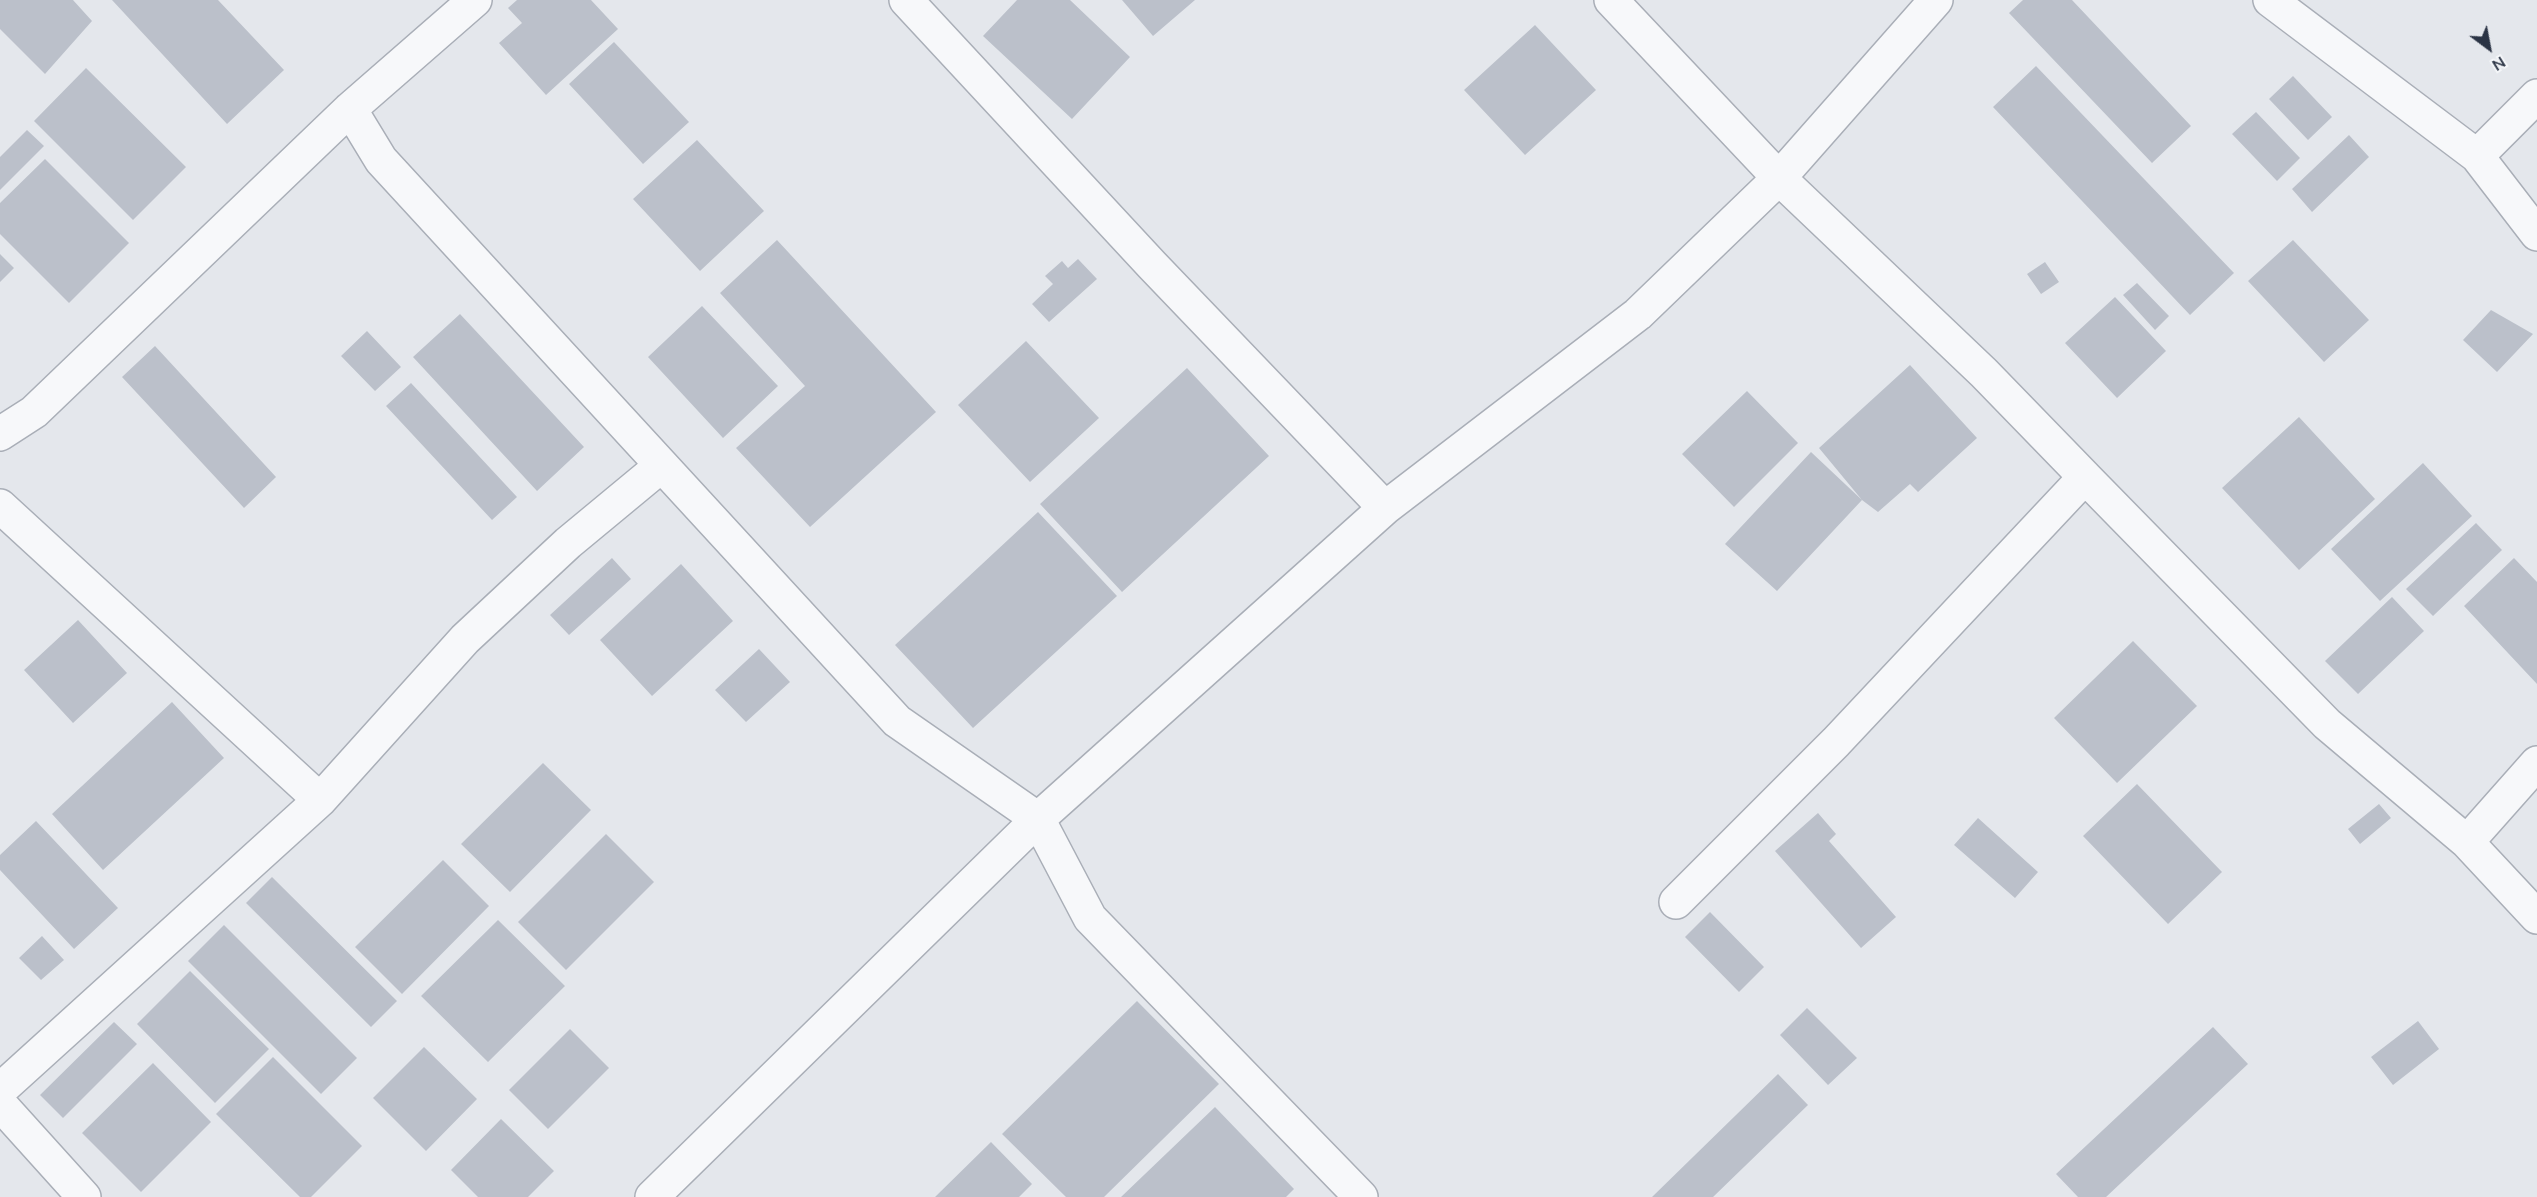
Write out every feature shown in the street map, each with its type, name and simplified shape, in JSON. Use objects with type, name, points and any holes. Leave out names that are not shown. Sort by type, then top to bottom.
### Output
[{"type":"street","points":[[0,434],[34,412],[350,109],[475,0]]},
{"type":"street","points":[[906,0],[1152,265],[1385,508]]},
{"type":"street","points":[[1611,0],[1779,178],[1984,373],[2327,724],[2467,842],[2537,917]]},
{"type":"street","points":[[652,1197],[1038,819],[1385,508],[1638,314],[1779,178],[1936,0]]},
{"type":"street","points":[[2270,0],[2476,156],[2537,234]]},
{"type":"street","points":[[2476,156],[2537,96]]},
{"type":"street","points":[[350,109],[381,160],[897,721],[1038,819],[1090,918],[1361,1197]]},
{"type":"street","points":[[0,1090],[320,800],[465,639],[568,543],[661,466]]},
{"type":"street","points":[[1676,902],[1836,742],[2085,477]]},
{"type":"street","points":[[0,506],[320,800]]},
{"type":"street","points":[[2467,842],[2537,763]]},
{"type":"street","points":[[0,1104],[84,1197]]},
{"type":"building","points":[[0,0],[73,0],[92,21],[45,74],[0,29]]},
{"type":"building","points":[[112,0],[218,0],[284,70],[227,124]]},
{"type":"building","points":[[517,0],[591,0],[618,29],[546,95],[499,43],[522,23],[508,8]]},
{"type":"building","points":[[1017,0],[1070,0],[1130,57],[1072,119],[983,36]]},
{"type":"building","points":[[1122,0],[1195,0],[1153,36]]},
{"type":"building","points":[[2023,0],[2072,0],[2191,126],[2152,163],[2009,13]]},
{"type":"building","points":[[1535,25],[1596,90],[1525,155],[1464,90]]},
{"type":"building","points":[[614,42],[689,122],[643,164],[569,84]]},
{"type":"building","points":[[2036,66],[2234,273],[2190,315],[1993,107]]},
{"type":"building","points":[[86,68],[186,167],[133,220],[34,121]]},
{"type":"building","points":[[2293,76],[2332,117],[2308,140],[2269,99]]},
{"type":"building","points":[[2256,112],[2300,158],[2277,181],[2232,134]]},
{"type":"building","points":[[27,130],[44,146],[0,190],[0,157]]},
{"type":"building","points":[[2349,135],[2369,157],[2312,212],[2292,189]]},
{"type":"building","points":[[697,140],[764,211],[700,271],[633,199]]},
{"type":"building","points":[[45,159],[129,243],[69,303],[0,234],[0,203]]},
{"type":"building","points":[[777,240],[936,412],[810,527],[736,448],[805,386],[720,293]]},
{"type":"building","points":[[2293,240],[2369,320],[2324,362],[2248,281]]},
{"type":"building","points":[[0,254],[14,268],[0,282]]},
{"type":"building","points":[[1078,259],[1097,279],[1049,322],[1032,304],[1053,284],[1045,276],[1062,261],[1068,268]]},
{"type":"building","points":[[2045,262],[2059,282],[2041,294],[2027,274]]},
{"type":"building","points":[[2137,283],[2169,316],[2155,330],[2123,295]]},
{"type":"building","points":[[2115,297],[2166,351],[2117,398],[2065,343]]},
{"type":"building","points":[[702,306],[778,386],[723,438],[648,357]]},
{"type":"building","points":[[2491,310],[2533,334],[2497,372],[2463,340]]},
{"type":"building","points":[[460,314],[584,447],[537,491],[413,357]]},
{"type":"building","points":[[367,331],[401,367],[375,391],[341,356]]},
{"type":"building","points":[[1026,341],[1099,418],[1030,482],[958,405]]},
{"type":"building","points":[[155,346],[276,477],[244,508],[122,377]]},
{"type":"building","points":[[1910,365],[1977,438],[1918,492],[1910,484],[1878,512],[1862,500],[1819,448]]},
{"type":"building","points":[[1187,368],[1269,456],[1122,592],[1040,504]]},
{"type":"building","points":[[411,383],[517,497],[492,520],[386,406]]},
{"type":"building","points":[[1747,391],[1798,443],[1734,507],[1682,454]]},
{"type":"building","points":[[2299,417],[2375,499],[2299,570],[2222,488]]},
{"type":"building","points":[[1811,452],[1862,500],[1777,591],[1725,544]]},
{"type":"building","points":[[2423,463],[2472,516],[2380,601],[2331,549]]},
{"type":"building","points":[[1038,512],[1117,596],[973,728],[895,645]]},
{"type":"building","points":[[2476,523],[2502,550],[2433,616],[2406,589]]},
{"type":"building","points":[[612,558],[631,579],[569,635],[550,615]]},
{"type":"building","points":[[2514,558],[2537,582],[2537,684],[2464,606]]},
{"type":"building","points":[[681,564],[733,621],[652,696],[600,640]]},
{"type":"building","points":[[2392,597],[2424,631],[2358,694],[2325,661]]},
{"type":"building","points":[[78,620],[127,673],[73,723],[24,670]]},
{"type":"building","points":[[2133,641],[2197,706],[2117,783],[2054,718]]},
{"type":"building","points":[[759,649],[790,682],[746,722],[715,690]]},
{"type":"building","points":[[172,702],[224,758],[103,870],[52,814]]},
{"type":"building","points":[[543,763],[591,810],[510,892],[461,844]]},
{"type":"building","points":[[2137,784],[2222,872],[2168,924],[2083,836]]},
{"type":"building","points":[[2379,804],[2391,818],[2360,844],[2348,829]]},
{"type":"building","points":[[1818,813],[1836,834],[1829,841],[1896,917],[1861,948],[1775,851]]},
{"type":"building","points":[[1978,818],[2038,872],[2015,898],[1954,845]]},
{"type":"building","points":[[36,821],[118,908],[74,949],[0,870],[0,855]]},
{"type":"building","points":[[606,834],[654,882],[566,970],[518,922]]},
{"type":"building","points":[[443,860],[489,906],[402,994],[355,947]]},
{"type":"building","points":[[272,877],[397,1001],[371,1027],[246,903]]},
{"type":"building","points":[[1710,912],[1764,967],[1739,992],[1685,937]]},
{"type":"building","points":[[498,920],[565,986],[488,1062],[421,996]]},
{"type":"building","points":[[224,925],[357,1058],[321,1094],[188,961]]},
{"type":"building","points":[[42,936],[64,960],[41,980],[19,958]]},
{"type":"building","points":[[190,971],[269,1049],[215,1103],[137,1024]]},
{"type":"building","points":[[1137,1001],[1219,1084],[1104,1197],[1066,1197],[1002,1134]]},
{"type":"building","points":[[1807,1008],[1857,1058],[1828,1085],[1780,1035]]},
{"type":"building","points":[[2418,1021],[2439,1049],[2393,1085],[2371,1057]]},
{"type":"building","points":[[114,1022],[137,1044],[63,1118],[40,1095]]},
{"type":"building","points":[[2213,1027],[2248,1064],[2106,1197],[2078,1197],[2056,1174]]},
{"type":"building","points":[[570,1029],[609,1068],[548,1129],[509,1090]]},
{"type":"building","points":[[424,1047],[477,1099],[426,1151],[373,1098]]},
{"type":"building","points":[[273,1057],[362,1146],[311,1197],[300,1197],[216,1114]]},
{"type":"building","points":[[153,1063],[211,1122],[141,1192],[82,1133]]},
{"type":"building","points":[[1778,1074],[1808,1105],[1713,1197],[1652,1197]]},
{"type":"building","points":[[1215,1107],[1294,1189],[1286,1197],[1121,1197]]},
{"type":"building","points":[[501,1119],[554,1171],[528,1197],[478,1197],[451,1170]]},
{"type":"building","points":[[991,1142],[1032,1184],[1019,1197],[935,1197]]}]
